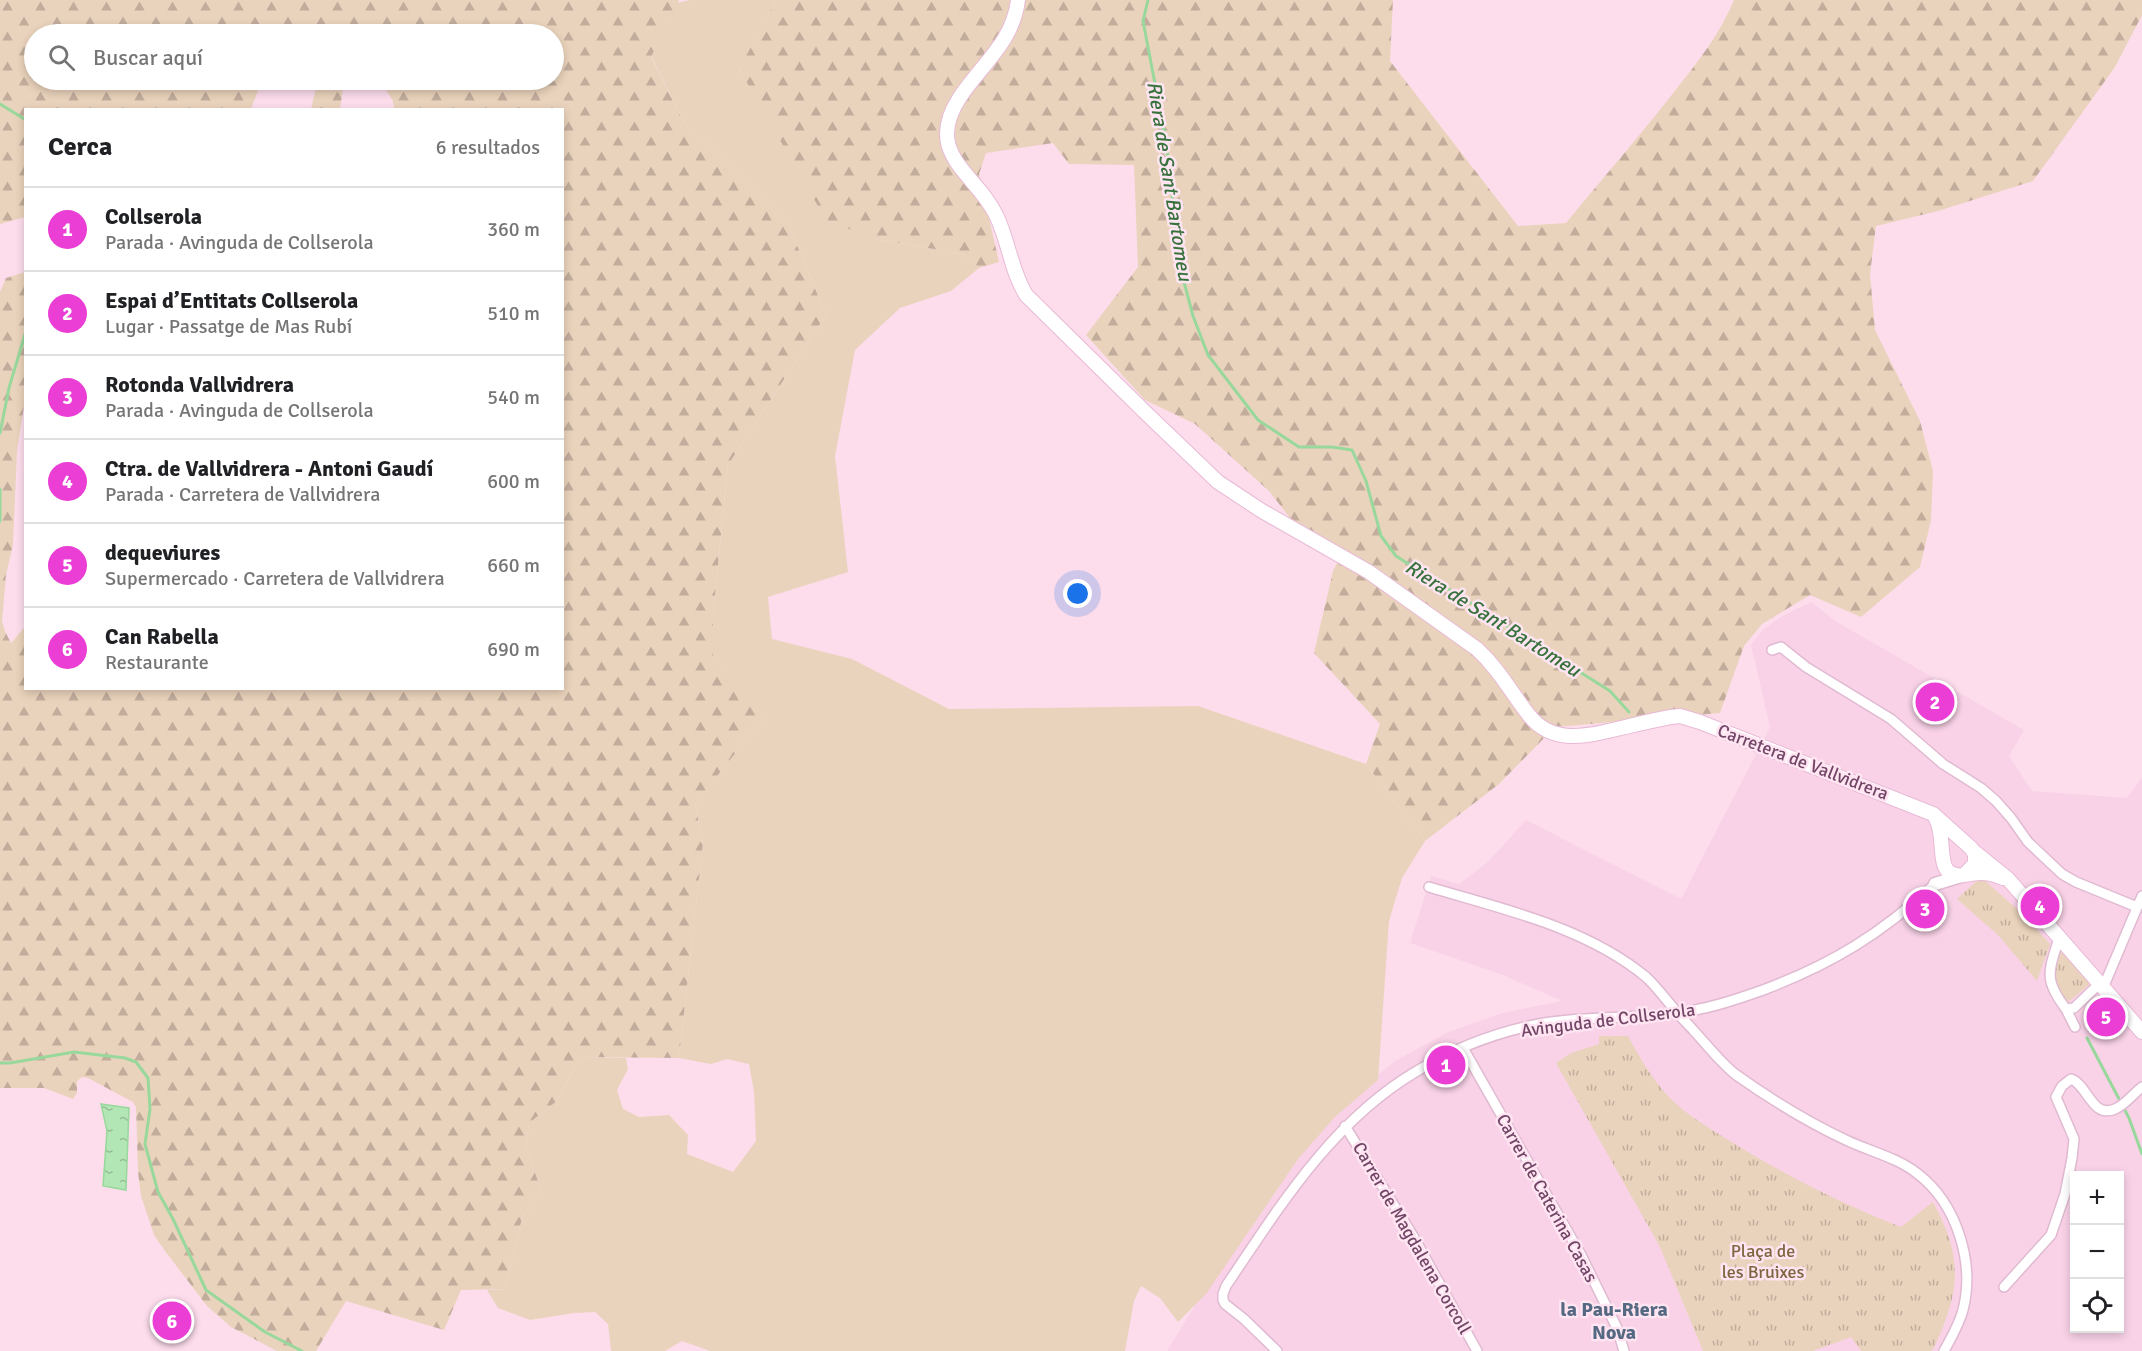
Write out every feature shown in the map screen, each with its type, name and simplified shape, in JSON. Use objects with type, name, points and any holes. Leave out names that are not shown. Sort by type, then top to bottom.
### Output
[{"type":"main road","name":"Carretera de Vallvidrera","points":[[1018,0],[1013,24],[1003,44],[952,110],[947,132],[948,142],[957,165],[997,216],[1014,273],[1034,304],[1218,482],[1262,511],[1370,572],[1477,649],[1490,661],[1528,714],[1542,728],[1556,735],[1574,737],[1680,717],[1700,722],[1933,814]]},
{"type":"main road","points":[[1933,814],[2008,879],[2142,1032]]},
{"type":"main road","points":[[1933,814],[1941,831],[1944,866],[1951,874],[1990,874],[2008,879]]},
{"type":"main road","points":[[1943,859],[1944,851],[1951,845],[1960,843],[1971,848]]},
{"type":"main road","points":[[1963,875],[1969,872],[1974,864],[1971,848]]},
{"type":"street","points":[[1772,650],[1781,647],[1806,667],[1906,730],[1943,764],[1981,788],[1996,801],[2028,842],[2062,874],[2137,907]]},
{"type":"street","points":[[1935,884],[1943,859]]},
{"type":"street","points":[[1935,884],[1963,875]]},
{"type":"street","name":"Avinguda de Collserola","points":[[1277,1351],[1226,1304],[1223,1294],[1311,1164],[1345,1126],[1372,1102],[1400,1082],[1441,1058],[1503,1033],[1544,1023],[1677,1013],[1751,994],[1817,968],[1866,940],[1912,905],[1935,884]]},
{"type":"street","points":[[1429,887],[1512,912],[1579,936],[1616,956],[1646,978],[1734,1072],[1809,1122],[1849,1142],[1891,1158],[1918,1175],[1940,1197],[1955,1223],[1964,1252],[1966,1286],[1963,1309],[1957,1328],[1944,1351]]},
{"type":"street","points":[[2066,1009],[2074,1008],[2101,986],[2142,896]]},
{"type":"street","points":[[2059,938],[2049,976],[2056,994],[2075,1027]]},
{"type":"street","name":"Carrer de Caterina Casas","points":[[1463,1048],[1581,1255],[1617,1328],[1624,1351]]},
{"type":"street","points":[[2004,1287],[2051,1235],[2065,1194],[2074,1139],[2056,1097],[2062,1086],[2071,1079],[2079,1082],[2092,1104],[2104,1110],[2115,1109],[2142,1087]]},
{"type":"street","name":"Carrer de Magdalena Corcoll","points":[[1345,1126],[1413,1236],[1477,1351]]},
{"type":"shaded area","points":[[1811,602],[1837,622],[2024,730],[2009,756],[2032,791],[2127,798],[2142,777],[2142,1351],[1167,1351],[1208,1284],[1295,1158],[1365,1085],[1395,1061],[1446,1033],[1502,1013],[1562,1001],[1503,975],[1410,943],[1431,876],[1459,884],[1488,862],[1526,820],[1681,899],[1770,727],[1751,645],[1763,630],[1779,618]]},
{"type":"green space","points":[[0,0],[679,0],[651,57],[685,124],[789,226],[826,315],[728,465],[713,615],[713,655],[768,712],[695,804],[703,843],[679,1058],[580,1057],[557,1101],[529,1123],[526,1147],[541,1190],[522,1218],[505,1289],[461,1290],[444,1330],[346,1301],[316,1351],[277,1351],[231,1327],[207,1306],[154,1235],[141,1196],[136,1107],[133,1102],[82,1077],[77,1081],[77,1093],[73,1099],[44,1088],[0,1088],[0,292],[6,278],[24,272],[24,406],[17,451],[13,545],[6,575],[2,621],[11,643],[24,628],[24,690],[564,690],[564,108],[394,108],[393,101],[386,90],[564,90],[564,24],[24,24],[24,90],[258,90],[251,108],[24,108],[24,217],[0,224]]},
{"type":"green space","points":[[690,0],[776,0],[739,70],[875,239],[963,254],[979,268],[951,291],[900,308],[855,350],[835,456],[848,572],[768,597],[772,639],[852,659],[949,709],[1198,706],[1366,764],[1425,841],[1402,878],[1389,921],[1378,1080],[1335,1117],[1298,1159],[1206,1294],[1178,1322],[1160,1298],[1141,1286],[1134,1301],[1125,1351],[710,1351],[682,1341],[665,1351],[611,1351],[608,1324],[595,1312],[530,1320],[498,1308],[487,1290],[505,1289],[522,1218],[541,1190],[526,1147],[529,1123],[557,1101],[580,1057],[626,1058],[628,1069],[617,1090],[623,1109],[639,1117],[669,1115],[688,1135],[687,1154],[733,1172],[756,1141],[754,1092],[749,1064],[727,1059],[711,1064],[679,1058],[703,843],[695,804],[767,713],[713,655],[713,615],[728,465],[826,315],[789,226],[685,124],[651,56],[677,3]]},
{"type":"green space","points":[[776,0],[1393,0],[1390,61],[1518,226],[1566,223],[1691,70],[1715,36],[1734,0],[2142,0],[2142,15],[2115,67],[2033,181],[1938,211],[1876,226],[1870,274],[1875,330],[1920,421],[1933,471],[1931,520],[1920,567],[1861,617],[1810,595],[1762,624],[1744,646],[1720,713],[1555,727],[1499,784],[1425,841],[1366,764],[1380,724],[1314,653],[1333,571],[1344,549],[1290,518],[1269,491],[1195,424],[1145,400],[1086,335],[1138,267],[1134,165],[1069,164],[1053,143],[986,153],[979,174],[999,262],[979,268],[963,254],[875,239],[826,220],[739,69]]},
{"type":"green space","points":[[316,90],[343,90],[340,108],[311,108]]},
{"type":"green space","points":[[1981,877],[2019,911],[2050,944],[2037,981],[1998,935],[1957,899]]},
{"type":"green space","points":[[2063,951],[2090,984],[2068,1002],[2050,976],[2052,963]]},
{"type":"green space","name":"Plaça de les Bruixes","points":[[1599,1036],[1628,1036],[1657,1083],[1681,1108],[1746,1151],[1811,1187],[1901,1227],[1933,1202],[1950,1241],[1955,1275],[1949,1309],[1934,1348],[1931,1351],[1861,1351],[1851,1337],[1813,1351],[1703,1351],[1660,1247],[1556,1063],[1571,1053],[1599,1044]]},
{"type":"water","points":[[101,1104],[129,1108],[126,1190],[103,1186],[107,1131]]},
{"type":"waterway","name":"Riera de Sant Bartomeu","points":[[1148,0],[1143,21],[1166,141],[1180,267],[1193,316],[1208,355],[1258,420],[1299,447],[1332,447],[1352,450],[1366,481],[1381,536],[1396,556],[1610,691],[1629,712]]},
{"type":"waterway","points":[[0,104],[24,119]]},
{"type":"waterway","points":[[0,433],[9,388],[24,338]]},
{"type":"waterway","points":[[0,489],[0,521]]},
{"type":"waterway","name":"Riera de Sant Bartomeu","points":[[2087,1038],[2129,1118],[2142,1154]]},
{"type":"waterway","points":[[0,1063],[74,1052],[125,1058],[136,1062],[148,1078],[150,1109],[145,1144],[158,1192],[206,1290],[265,1332],[302,1351]]},
{"type":"place","name":"Espai d’Entitats Collserola","points":[[1935,702]]},
{"type":"place","name":"Ctra. de Vallvidrera - Antoni Gaudí","points":[[2040,906]]},
{"type":"place","name":"Rotonda Vallvidrera","points":[[1925,909]]},
{"type":"place","name":"dequeviures","points":[[2106,1017]]},
{"type":"place","name":"Collserola","points":[[1446,1065]]},
{"type":"place","name":"Can Rabella","points":[[172,1321]]},
{"type":"district","name":"la Pau-Riera Nova","points":[[1614,1320]]}]
